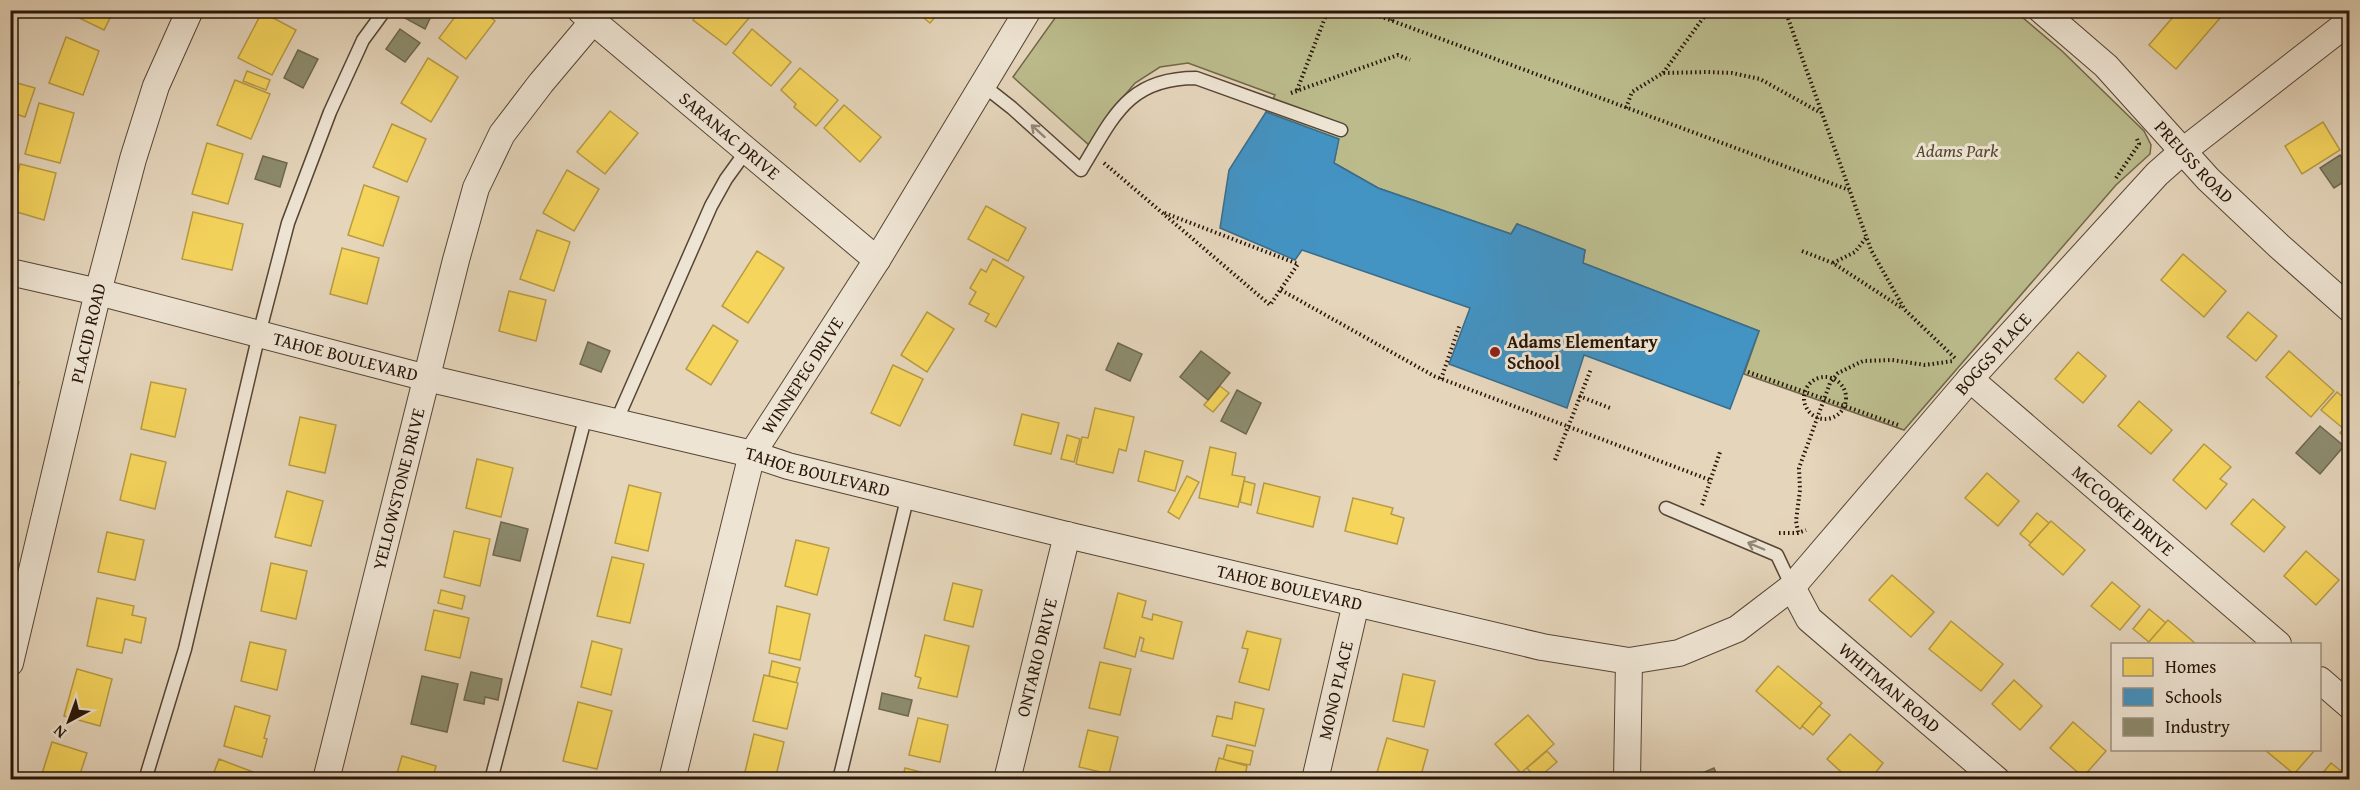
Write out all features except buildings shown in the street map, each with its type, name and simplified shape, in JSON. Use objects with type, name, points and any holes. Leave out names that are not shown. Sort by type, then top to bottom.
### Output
[{"type":"street","name":"PLACID ROAD","points":[[10,663],[18,602],[133,159],[156,86],[190,10]]},
{"type":"street","name":"WINNEPEG DRIVE","points":[[672,780],[752,454],[877,260],[1028,10]]},
{"type":"street","name":"SARANAC DRIVE","points":[[587,16],[877,260]]},
{"type":"street","name":"YELLOWSTONE DRIVE","points":[[326,780],[456,260],[480,179],[501,134],[587,16]]},
{"type":"street","name":"PREUSS ROAD","points":[[2034,17],[2106,66],[2208,179],[2349,309]]},
{"type":"street","name":"BOGGS PLACE","points":[[1629,661],[1679,653],[1737,629],[1792,587],[1959,369],[2157,174],[2349,21]]},
{"type":"street","name":"TAHOE BOULEVARD","points":[[10,272],[98,292],[426,378],[752,454],[788,466],[1068,535],[1542,647],[1629,661]]},
{"type":"street","name":"MCCOOKE DRIVE","points":[[1959,369],[2276,643]]},
{"type":"street","name":"ONTARIO DRIVE","points":[[1007,780],[1068,535]]},
{"type":"street","name":"WHITMAN ROAD","points":[[1792,587],[1809,619],[1997,780]]},
{"type":"street","name":"MONO PLACE","points":[[1315,780],[1356,603]]},
{"type":"street","points":[[1626,780],[1629,661]]},
{"type":"street","points":[[2321,682],[2349,706]]},
{"type":"lane","points":[[145,780],[185,649],[259,334],[288,223],[330,112],[363,40],[385,10]]},
{"type":"lane","points":[[984,86],[1081,170],[1112,120],[1132,96],[1152,84],[1174,78],[1196,78],[1341,130]]},
{"type":"lane","points":[[616,422],[711,206],[726,179],[747,150]]},
{"type":"lane","points":[[491,780],[586,415]]},
{"type":"lane","points":[[839,780],[908,495]]},
{"type":"lane","points":[[1666,508],[1777,555],[1792,587]]},
{"type":"path","points":[[1297,90],[1328,10]]},
{"type":"path","points":[[1363,10],[1849,190]]},
{"type":"path","points":[[1392,21],[1395,10]]},
{"type":"path","points":[[1626,108],[1632,92],[1663,73],[1709,10]]},
{"type":"path","points":[[1785,10],[1866,237],[1885,278],[1905,310],[1959,369]]},
{"type":"path","points":[[2010,10],[2034,17]]},
{"type":"path","points":[[1281,109],[1283,97],[1297,90],[1398,55],[1410,60]]},
{"type":"path","points":[[1663,73],[1732,73],[1760,79],[1821,113]]},
{"type":"path","points":[[2113,182],[2136,151],[2139,144],[2135,134]]},
{"type":"path","points":[[1092,152],[1270,305],[1298,264],[1162,212]]},
{"type":"path","points":[[1833,263],[1855,252],[1866,237]]},
{"type":"path","points":[[1802,251],[1833,263],[1905,310]]},
{"type":"path","points":[[1281,290],[1441,379],[1710,480]]},
{"type":"path","points":[[1441,379],[1460,324]]},
{"type":"path","points":[[1959,369],[1964,351]]},
{"type":"path","points":[[1802,540],[1796,521],[1800,490],[1799,468],[1824,398],[1838,373],[1863,361],[1892,360],[1959,369]]},
{"type":"path","points":[[1555,460],[1591,369]]},
{"type":"path","points":[[1748,372],[1901,427],[1894,435]]},
{"type":"path","points":[[1818,378],[1834,380],[1843,387],[1846,400],[1844,406],[1838,415],[1832,418],[1816,418],[1806,408],[1803,396],[1810,383],[1818,378]]},
{"type":"path","points":[[1579,396],[1610,408]]},
{"type":"path","points":[[1711,509],[1702,505],[1720,452]]},
{"type":"path","points":[[1771,530],[1780,534],[1798,533],[1814,528]]},
{"type":"green space","name":"Adams Park","points":[[1060,11],[2015,11],[2062,51],[2144,131],[2151,145],[2150,154],[2116,185],[1904,430],[1744,374],[1759,331],[1583,263],[1585,250],[1517,224],[1511,234],[1378,188],[1334,163],[1338,139],[1266,112],[1275,95],[1188,63],[1160,67],[1135,83],[1089,145],[1013,77]]},
{"type":"place","name":"Adams Elementary School","points":[[1495,352]]}]
